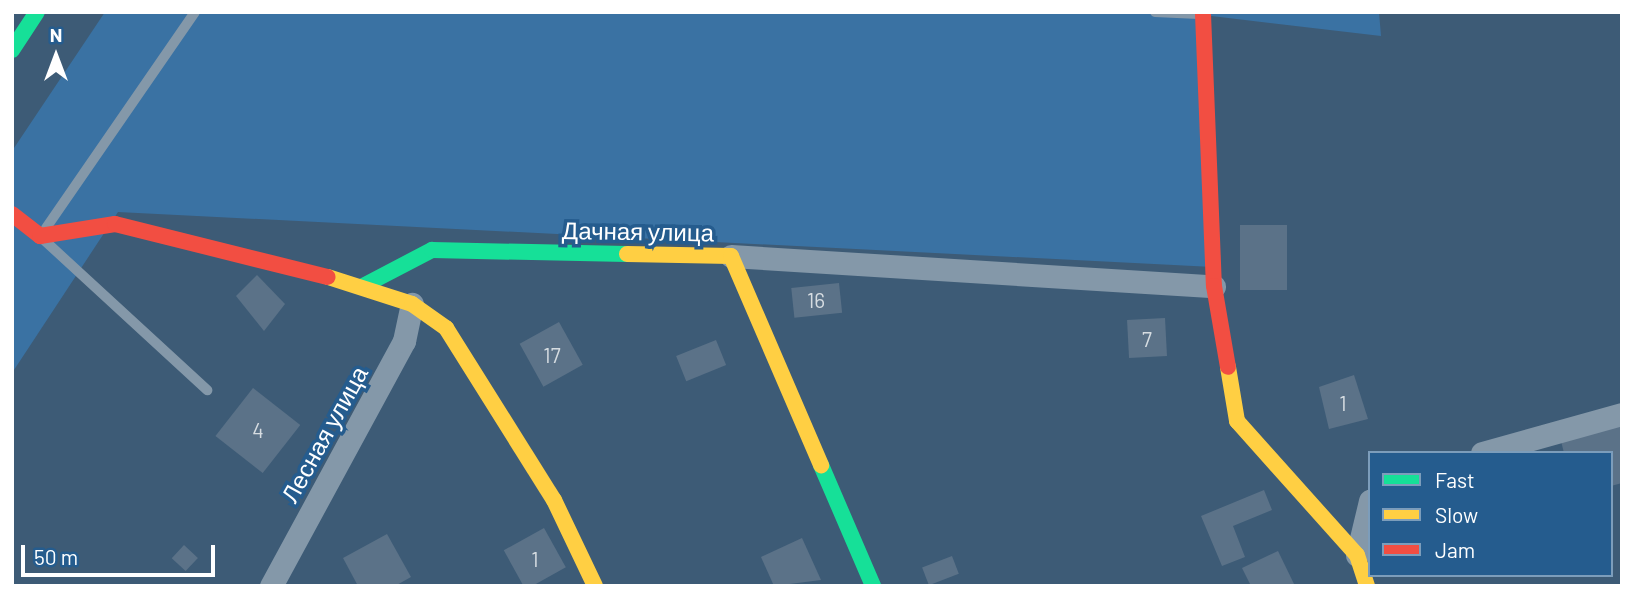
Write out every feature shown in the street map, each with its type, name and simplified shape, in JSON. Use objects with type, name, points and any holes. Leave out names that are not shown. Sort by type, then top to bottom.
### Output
[{"type":"street","points":[[12,50],[37,12]]},
{"type":"street","points":[[1203,13],[1213,277],[1237,421],[1357,555],[1367,586]]},
{"type":"street","points":[[12,214],[40,236],[115,224],[363,286],[412,304],[446,328],[554,500],[594,586]]},
{"type":"street","name":"Дачная улица","points":[[363,286],[432,250],[731,256],[873,586]]},
{"type":"street","points":[[731,256],[1213,277]]},
{"type":"street","name":"Лесная улица","points":[[271,586],[404,341],[412,304]]},
{"type":"street","points":[[1489,451],[1622,414]]},
{"type":"street","points":[[1357,555],[1368,509]]},
{"type":"lane","points":[[195,12],[40,236],[207,390]]},
{"type":"lane","points":[[1155,12],[1203,13]]},
{"type":"shaded area","points":[[105,12],[1379,12],[1381,36],[1203,15],[1213,267],[118,212],[12,373],[12,151]]},
{"type":"building","points":[[1240,225],[1287,225],[1287,290],[1240,290]]},
{"type":"building","points":[[257,275],[285,304],[264,331],[236,296]]},
{"type":"building","points":[[839,283],[842,313],[794,318],[791,288]]},
{"type":"building","points":[[1165,318],[1167,356],[1129,358],[1127,320]]},
{"type":"building","points":[[559,322],[583,365],[543,387],[520,344]]},
{"type":"building","points":[[716,340],[726,365],[686,381],[676,356]]},
{"type":"building","points":[[1354,375],[1368,419],[1329,429],[1319,387]]},
{"type":"building","points":[[253,388],[300,425],[263,473],[215,436]]},
{"type":"building","points":[[1622,418],[1622,483],[1613,485],[1613,451],[1564,451],[1559,433]]},
{"type":"building","points":[[1264,490],[1272,510],[1233,526],[1245,557],[1222,566],[1201,516]]},
{"type":"building","points":[[544,528],[566,567],[532,586],[524,586],[504,550]]},
{"type":"building","points":[[387,534],[411,577],[395,586],[358,586],[343,558]]},
{"type":"building","points":[[802,538],[821,580],[774,586],[761,557]]},
{"type":"building","points":[[184,545],[198,558],[186,571],[172,558]]},
{"type":"building","points":[[1278,551],[1295,586],[1251,586],[1242,568]]},
{"type":"building","points":[[952,556],[959,574],[929,585],[922,567]]},
{"type":"traffic: fast","points":[[12,50],[37,12]]},
{"type":"traffic: fast","points":[[363,286],[432,250],[627,254]]},
{"type":"traffic: fast","points":[[821,465],[873,586]]},
{"type":"traffic: slow","points":[[627,254],[731,256],[821,465]]},
{"type":"traffic: slow","points":[[328,277],[412,304],[446,328],[554,500],[595,586]]},
{"type":"traffic: slow","points":[[1228,367],[1237,421],[1357,555],[1367,586]]},
{"type":"traffic: jam","points":[[1203,14],[1214,286],[1228,367]]},
{"type":"traffic: jam","points":[[12,214],[40,236],[115,224],[328,277]]}]
